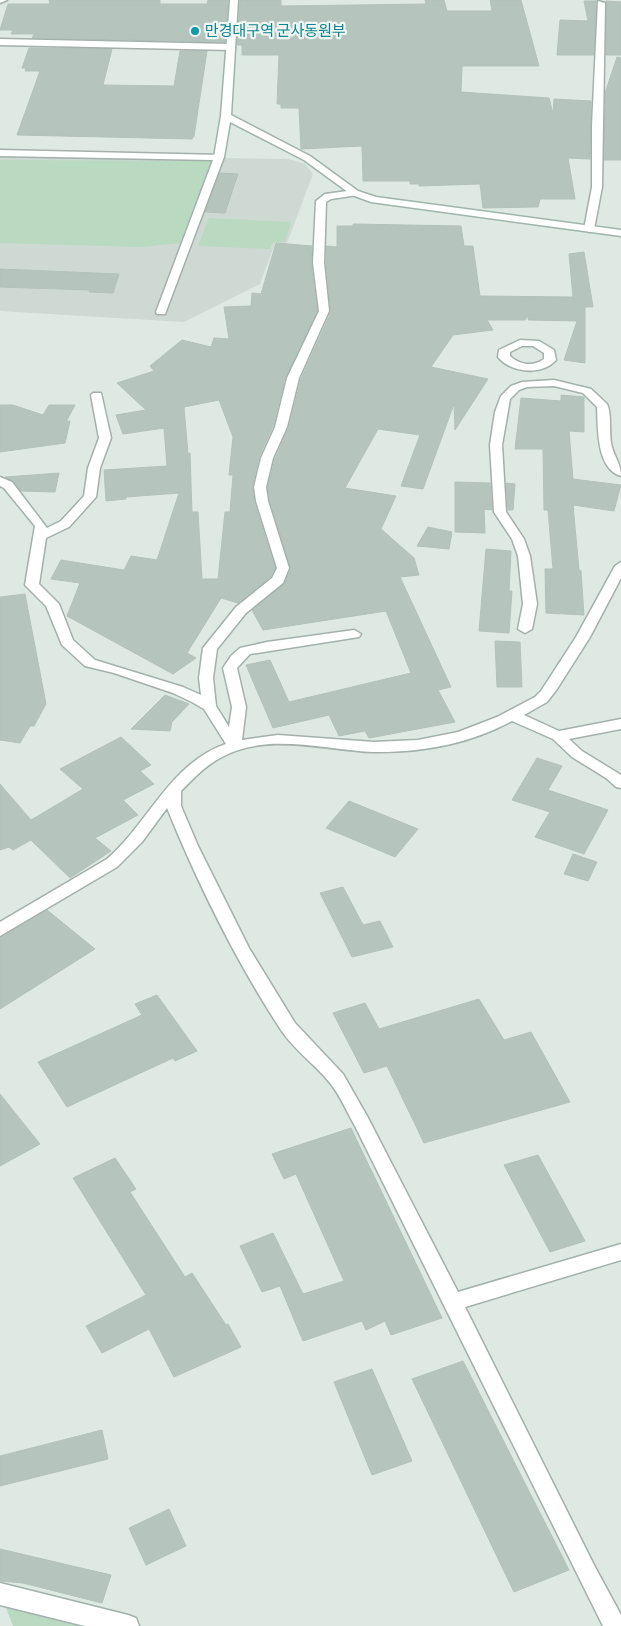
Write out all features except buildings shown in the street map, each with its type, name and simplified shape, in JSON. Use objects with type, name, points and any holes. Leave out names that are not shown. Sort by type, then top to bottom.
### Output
[{"type":"street","points":[[161,312],[219,156],[226,116],[234,0]]},
{"type":"street","points":[[590,229],[598,187],[597,126],[600,3]]},
{"type":"street","points":[[0,42],[231,47]]},
{"type":"street","points":[[226,116],[307,158],[355,193],[374,200],[621,233]]},
{"type":"street","points":[[0,153],[219,156]]},
{"type":"street","points":[[234,746],[209,706],[206,678],[210,648],[241,610],[278,580],[283,568],[262,501],[260,487],[266,458],[281,427],[293,378],[324,311],[325,304],[320,286],[317,231],[321,201],[328,196],[355,193]]},
{"type":"street","points":[[534,367],[540,383]]},
{"type":"street","points":[[525,629],[530,604],[524,556],[518,540],[500,512],[496,445],[505,398],[515,388],[540,383],[572,386],[587,391],[603,406],[605,447],[610,461],[621,472]]},
{"type":"street","points":[[39,536],[65,524],[90,497],[94,468],[105,438],[96,395]]},
{"type":"street","points":[[0,481],[8,485],[41,526],[32,585],[52,604],[67,642],[90,663],[118,670],[178,690],[209,706]]},
{"type":"street","points":[[0,930],[112,862],[125,852],[174,790],[200,764],[234,746],[263,741],[288,740],[391,748],[421,745],[454,740],[480,732],[513,716],[543,698],[578,647],[621,566]]},
{"type":"street","points":[[234,746],[239,707],[230,668],[245,651],[267,646],[354,634]]},
{"type":"street","points":[[513,716],[558,736],[577,754],[611,774],[621,783]]},
{"type":"street","points":[[558,736],[621,724]]},
{"type":"street","points":[[174,790],[174,806],[190,846],[267,995],[289,1028],[337,1079],[361,1121],[453,1302],[586,1574],[615,1626]]},
{"type":"street","points":[[453,1302],[621,1252]]},
{"type":"street","points":[[0,1594],[128,1626]]},
{"type":"shaded area","points":[[0,155],[289,159],[305,164],[313,174],[287,243],[275,243],[260,284],[184,322],[0,311]]},
{"type":"green space","points":[[0,160],[211,161],[180,243],[142,247],[0,243]]},
{"type":"green space","points":[[209,218],[291,222],[285,242],[273,242],[270,249],[198,246]]},
{"type":"green space","points":[[0,1601],[92,1626],[13,1626],[6,1608],[0,1605]]},
{"type":"place","name":"만경대구역 군사동원부","points":[[195,31]]}]
